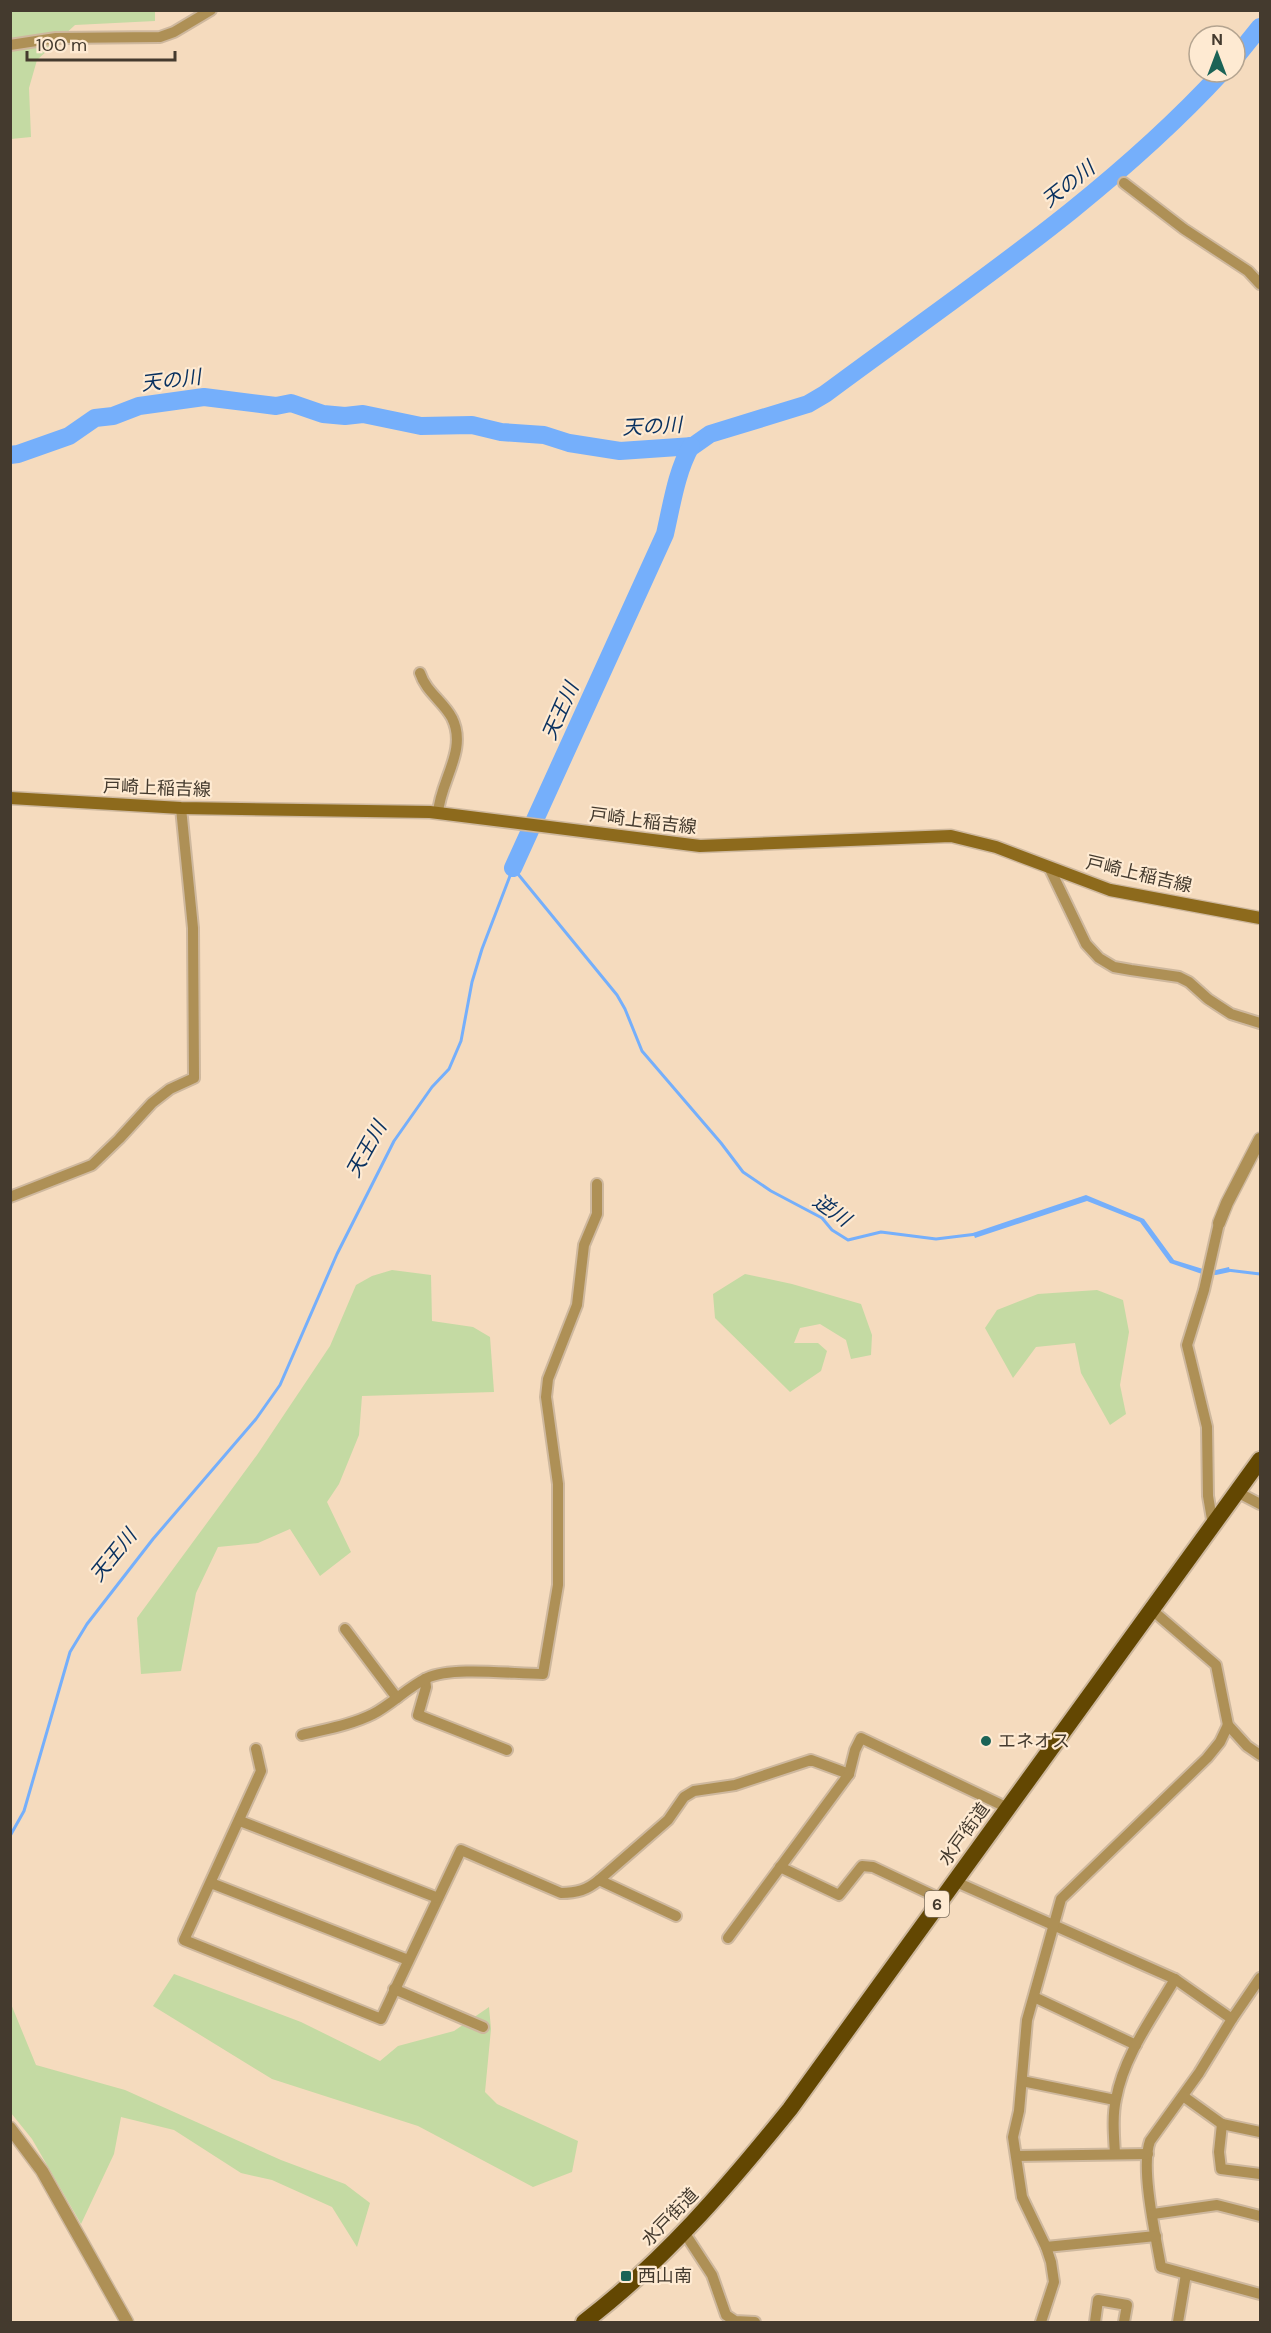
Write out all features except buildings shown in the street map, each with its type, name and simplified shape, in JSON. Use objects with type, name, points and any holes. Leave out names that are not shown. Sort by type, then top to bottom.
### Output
[{"type":"highway","name":"水戸街道","points":[[584,2322],[632,2282],[684,2232],[753,2155],[790,2109],[1260,1460]]},
{"type":"main road","name":"戸崎上稲吉線","points":[[10,798],[181,808],[438,813],[707,846],[951,836],[996,847],[1095,886],[1134,896],[1260,918]]},
{"type":"street","points":[[10,45],[56,38],[160,37],[174,32],[211,10]]},
{"type":"street","points":[[1124,183],[1184,229],[1248,271],[1260,284]]},
{"type":"street","points":[[420,673],[423,682],[453,720],[457,736],[453,761],[439,800],[438,813]]},
{"type":"street","points":[[10,1197],[92,1165],[152,1103],[170,1089],[194,1078],[193,928],[181,808]]},
{"type":"street","points":[[1050,869],[1086,944],[1099,958],[1114,967],[1179,977],[1231,1014],[1260,1023]]},
{"type":"street","points":[[1213,1526],[1208,1496],[1207,1427],[1187,1345],[1208,1273],[1219,1222],[1260,1139]]},
{"type":"street","points":[[302,1735],[357,1721],[376,1713],[425,1679],[442,1674],[463,1672],[543,1674],[558,1585],[558,1484],[546,1397],[548,1379],[577,1305],[584,1245],[597,1214],[597,1184]]},
{"type":"street","points":[[1237,1492],[1260,1504]]},
{"type":"street","points":[[1152,1610],[1216,1665],[1228,1725],[1247,1746],[1260,1755]]},
{"type":"street","points":[[345,1629],[397,1698]]},
{"type":"street","points":[[425,1679],[426,1687],[418,1715],[507,1750]]},
{"type":"street","points":[[1041,2322],[1054,2282],[1052,2262],[1022,2198],[1013,2137],[1019,2111],[1026,2030],[1061,1899],[1207,1758],[1220,1742],[1228,1725]]},
{"type":"street","points":[[728,1938],[849,1774],[855,1750],[861,1738],[1008,1808]]},
{"type":"street","points":[[256,1749],[261,1771],[184,1940],[381,2019],[460,1850],[561,1893],[578,1893],[592,1886],[668,1820],[684,1797],[694,1791],[735,1785],[811,1760],[849,1774]]},
{"type":"street","points":[[240,1821],[438,1898]]},
{"type":"street","points":[[780,1867],[839,1895],[862,1866],[873,1867],[941,1899]]},
{"type":"street","points":[[599,1880],[676,1916]]},
{"type":"street","points":[[954,1881],[1175,1979],[1232,2019]]},
{"type":"street","points":[[211,1882],[408,1960]]},
{"type":"street","points":[[1260,1978],[1183,2096],[1150,2141],[1148,2154],[1148,2186],[1161,2267],[1260,2294]]},
{"type":"street","points":[[1115,2154],[1115,2100],[1120,2079],[1136,2045],[1175,1979]]},
{"type":"street","points":[[394,1989],[483,2027]]},
{"type":"street","points":[[1034,1997],[1136,2045]]},
{"type":"street","points":[[1022,2081],[1115,2100]]},
{"type":"street","points":[[1183,2096],[1222,2124],[1260,2132]]},
{"type":"street","points":[[1222,2124],[1219,2151],[1221,2169],[1260,2174]]},
{"type":"street","points":[[10,2128],[42,2171],[127,2322]]},
{"type":"street","points":[[1017,2156],[1148,2154]]},
{"type":"street","points":[[1153,2214],[1217,2205],[1260,2216]]},
{"type":"street","points":[[684,2232],[712,2276],[726,2315],[735,2321],[755,2322]]},
{"type":"street","points":[[1046,2247],[1156,2236]]},
{"type":"street","points":[[1178,2322],[1186,2274]]},
{"type":"street","points":[[1095,2322],[1098,2300],[1127,2305],[1124,2322]]},
{"type":"green space","points":[[11,11],[155,11],[155,21],[75,25],[37,60],[29,88],[31,137],[11,139]]},
{"type":"green space","points":[[392,1270],[431,1275],[432,1321],[473,1327],[490,1337],[494,1392],[362,1396],[359,1435],[339,1484],[327,1502],[351,1552],[320,1576],[290,1529],[258,1543],[218,1547],[196,1593],[181,1671],[141,1674],[137,1618],[257,1455],[330,1346],[356,1285],[372,1276]]},
{"type":"green space","points":[[745,1274],[792,1284],[861,1304],[872,1335],[871,1355],[851,1359],[846,1340],[820,1324],[800,1328],[794,1343],[818,1343],[827,1351],[821,1371],[790,1392],[715,1318],[713,1294]]},
{"type":"green space","points":[[1097,1290],[1123,1300],[1129,1332],[1120,1385],[1126,1414],[1110,1425],[1081,1373],[1075,1343],[1036,1347],[1013,1378],[985,1328],[997,1310],[1038,1294]]},
{"type":"green space","points":[[174,1974],[301,2022],[380,2061],[398,2046],[454,2031],[489,2007],[491,2029],[485,2092],[497,2104],[578,2141],[572,2172],[533,2187],[418,2126],[272,2079],[153,2006]]},
{"type":"green space","points":[[11,2004],[36,2065],[125,2090],[281,2160],[345,2184],[370,2203],[357,2247],[332,2207],[272,2180],[241,2173],[174,2130],[121,2117],[114,2154],[81,2224],[32,2139],[11,2113]]},
{"type":"water","points":[[1086,1195],[1144,1219],[1174,1260],[1203,1269],[1216,1270],[1229,1267],[1230,1272],[1216,1275],[1202,1274],[1170,1263],[1140,1222],[1087,1201],[975,1238],[973,1233]]},
{"type":"waterway","name":"天の川","points":[[1247,43],[1260,27]]},
{"type":"waterway","name":"天の川","points":[[10,455],[69,436],[95,418],[113,416],[139,406],[204,397],[276,406],[291,403],[323,414],[345,416],[363,414],[421,426],[472,425],[501,432],[544,435],[569,443],[620,451],[693,446],[710,434],[808,404],[825,394],[980,281],[1082,202],[1177,118],[1210,84]]},
{"type":"waterway","name":"天王川","points":[[513,868],[665,534],[678,478],[691,446]]},
{"type":"waterway","name":"天王川","points":[[10,1836],[24,1811],[70,1652],[87,1624],[153,1539],[256,1419],[280,1385],[337,1254],[394,1141],[432,1087],[449,1069],[461,1041],[472,982],[482,949],[513,868],[617,995],[642,1051],[743,1172],[771,1191],[822,1218],[832,1230],[848,1240],[881,1232],[936,1239],[977,1234]]},
{"type":"waterway","name":"逆川","points":[[1227,1270],[1260,1274]]},
{"type":"place","name":"エネオス","points":[[986,1741]]},
{"type":"place","name":"西山南","points":[[626,2276]]}]
